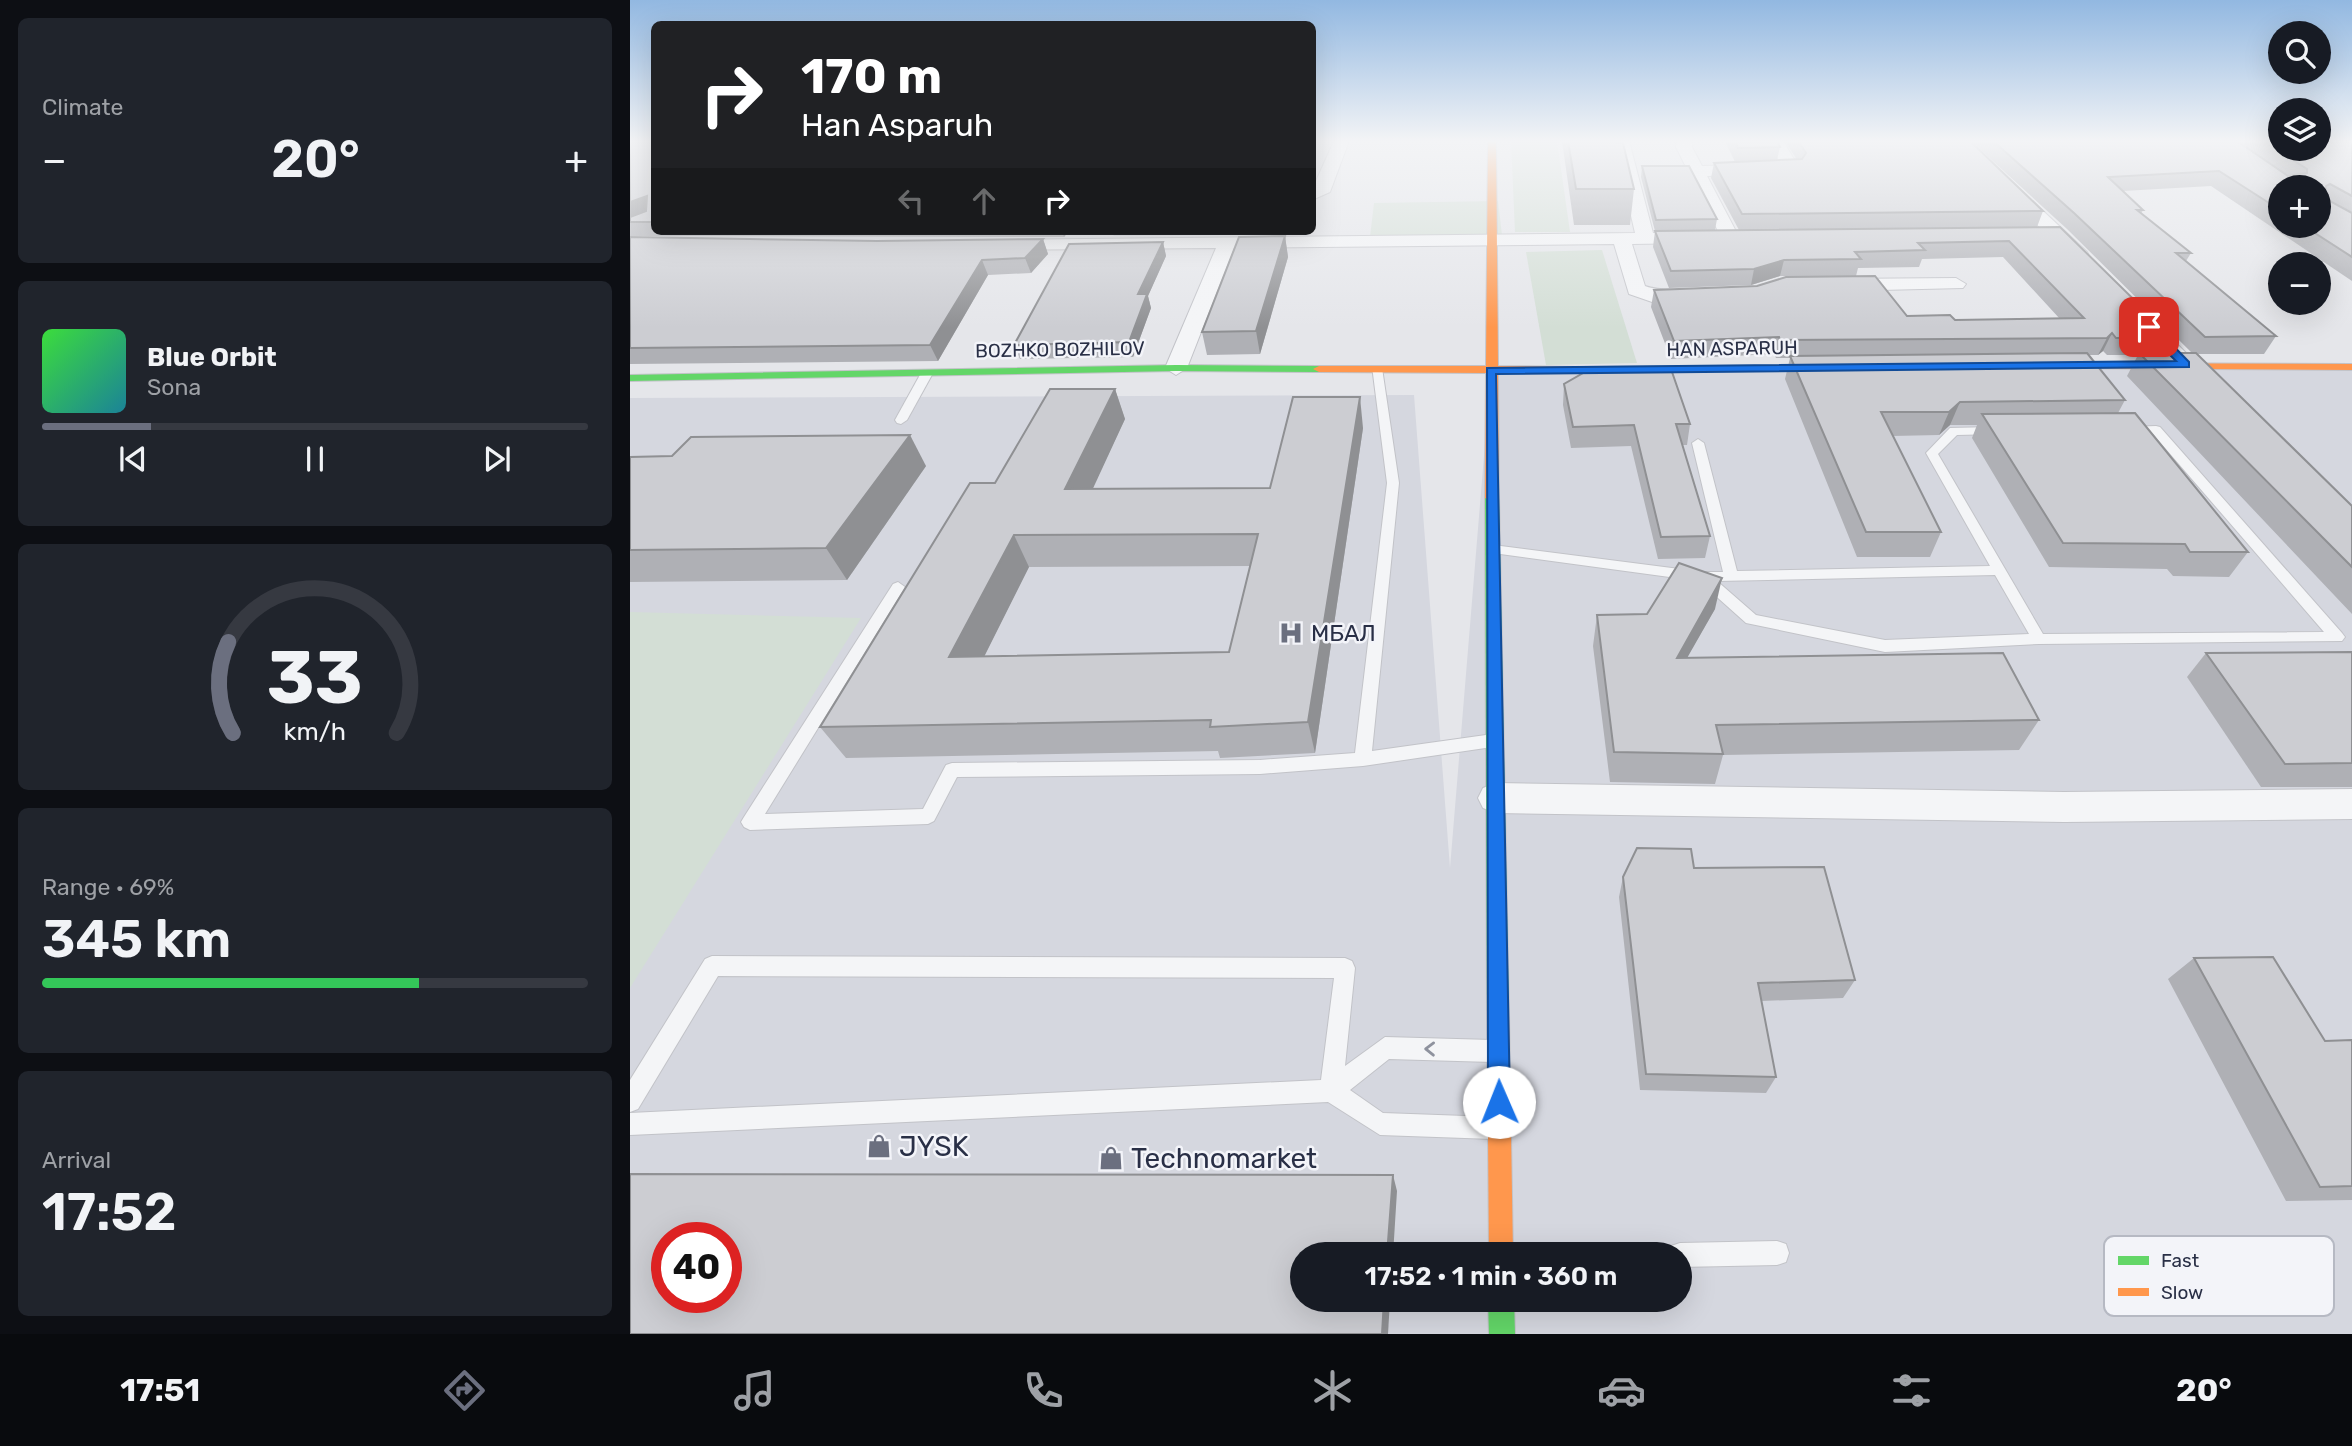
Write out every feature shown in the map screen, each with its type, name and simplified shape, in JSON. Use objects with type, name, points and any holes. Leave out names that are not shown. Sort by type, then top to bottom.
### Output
[{"type":"street","points":[[1492,203],[1491,371],[1501,1242]]},
{"type":"street","points":[[1636,203],[1645,238]]},
{"type":"street","points":[[981,245],[1227,243],[1287,236],[1492,239],[1737,237],[1716,203]]},
{"type":"street","points":[[2025,203],[2088,265]]},
{"type":"street","points":[[1064,244],[1075,235]]},
{"type":"street","points":[[2032,235],[2059,235]]},
{"type":"street","points":[[1620,238],[1636,290],[1655,297],[1711,295]]},
{"type":"street","points":[[1176,368],[1227,243]]},
{"type":"street","points":[[1821,285],[1956,284]]},
{"type":"street","points":[[2127,305],[2224,403]]},
{"type":"street","points":[[2034,366],[2352,367]]},
{"type":"street","name":"BOZHKO BOZHILOV","points":[[630,378],[1176,368],[1491,371]]},
{"type":"street","name":"HAN ASPARUH","points":[[1491,371],[1855,368]]},
{"type":"street","points":[[1496,798],[2064,807],[2352,804]]},
{"type":"street","points":[[1502,1312],[1502,1334]]},
{"type":"lane","points":[[1363,759],[1392,483],[1377,369]]},
{"type":"lane","points":[[901,420],[927,373]]},
{"type":"lane","points":[[1703,577],[1751,619],[1885,646],[2039,639],[2337,637],[2156,430],[2115,431]]},
{"type":"lane","points":[[2008,431],[1954,431],[1932,453],[2039,639]]},
{"type":"lane","points":[[1698,443],[1731,576]]},
{"type":"lane","points":[[1493,549],[1703,577],[1999,570]]},
{"type":"lane","points":[[898,587],[750,822],[928,816],[952,770],[1260,767],[1363,759],[1495,741]]},
{"type":"lane","points":[[630,1101],[712,966],[1345,968],[1331,1091]]},
{"type":"lane","points":[[630,1124],[1331,1091],[1385,1048],[1498,1051]]},
{"type":"lane","points":[[1331,1091],[1380,1124],[1499,1128]]},
{"type":"lane","points":[[1692,1255],[1777,1253]]},
{"type":"shaded area","points":[[1374,203],[1498,203],[1502,235],[1370,237]]},
{"type":"shaded area","points":[[1514,203],[1566,203],[1570,232],[1515,232]]},
{"type":"shaded area","points":[[1114,235],[1194,235],[1113,236]]},
{"type":"shaded area","points":[[1602,250],[1637,363],[1546,365],[1526,252]]},
{"type":"shaded area","points":[[2352,367],[2352,1334],[630,1334],[630,398],[1414,395],[1450,868],[1491,371]]},
{"type":"shaded area","points":[[630,612],[861,618],[630,988]]},
{"type":"building","points":[[647,203],[651,203],[651,222],[630,222],[630,217],[646,211]]},
{"type":"building","points":[[1652,203],[1709,203],[1717,219],[1656,220]]},
{"type":"building","points":[[1736,203],[2035,203],[2043,211],[1742,214]]},
{"type":"building","points":[[2063,203],[2136,203],[2143,210],[2137,210],[2191,253],[2176,253],[2276,336],[2205,337]]},
{"type":"building","points":[[2331,203],[2352,213],[2352,257],[2323,238],[2331,238]]},
{"type":"building","points":[[2060,227],[2172,337],[2116,338],[2112,333],[2107,338],[1780,340],[1779,337],[1674,341],[1654,290],[1757,286],[1786,277],[1875,276],[1907,316],[1950,315],[1955,320],[2084,318],[2009,241],[1918,243],[1925,250],[1855,252],[1861,259],[1784,260],[1754,269],[1671,271],[1655,231]]},
{"type":"building","points":[[1285,236],[1256,331],[1202,332],[1239,237]]},
{"type":"building","points":[[630,237],[877,241],[1043,239],[1025,258],[982,260],[930,345],[630,348]]},
{"type":"building","points":[[1163,242],[1138,294],[1147,294],[1129,342],[1014,345],[1069,244]]},
{"type":"building","points":[[2087,353],[2125,400],[1960,402],[1949,412],[1881,412],[1941,532],[1866,532],[1790,356]]},
{"type":"building","points":[[2139,353],[2196,353],[2352,506],[2352,567]]},
{"type":"building","points":[[1585,372],[1672,372],[1690,424],[1676,424],[1710,536],[1661,537],[1634,425],[1573,427],[1564,384]]},
{"type":"building","points":[[1050,389],[1115,389],[1065,489],[1270,488],[1293,397],[1360,397],[1308,722],[1210,727],[1211,720],[820,727],[970,483],[995,483]],"holes":[[[1258,534],[1229,652],[949,657],[1014,535]]]},
{"type":"building","points":[[2135,413],[2248,552],[2190,552],[2185,544],[2063,543],[1982,414]]},
{"type":"building","points":[[910,435],[826,548],[630,550],[630,457],[672,456],[691,437]]},
{"type":"building","points":[[1679,563],[1722,578],[1677,658],[2003,653],[2039,720],[1716,725],[1723,754],[1614,752],[1597,615],[1647,614]]},
{"type":"building","points":[[2352,652],[2352,763],[2285,764],[2206,653]]},
{"type":"building","points":[[1637,848],[1691,849],[1694,868],[1824,867],[1855,980],[1758,983],[1776,1077],[1646,1074],[1623,877]]},
{"type":"building","points":[[2273,957],[2325,1041],[2352,1040],[2352,1186],[2320,1187],[2194,958]]},
{"type":"building","points":[[630,1174],[1393,1175],[1388,1242],[1290,1242],[1290,1312],[1383,1312],[1382,1334],[630,1334]]},
{"type":"traffic: fast","points":[[630,378],[1176,368],[1319,369]]},
{"type":"traffic: fast","points":[[1581,370],[1839,368]]},
{"type":"traffic: fast","points":[[1492,498],[1498,1015]]},
{"type":"traffic: fast","points":[[1501,1312],[1502,1334]]},
{"type":"traffic: slow","points":[[1492,203],[1492,498]]},
{"type":"traffic: slow","points":[[2046,366],[2352,367]]},
{"type":"traffic: slow","points":[[1319,369],[1581,370]]},
{"type":"traffic: slow","points":[[1498,1015],[1501,1242]]},
{"type":"place","name":"МБАЛ","points":[[1291,633]]},
{"type":"place","name":"JYSK","points":[[879,1146]]},
{"type":"place","name":"Technomarket","points":[[1111,1158]]},
{"type":"route","points":[[1499,1102],[1491,371],[2185,365],[2149,327]]}]
